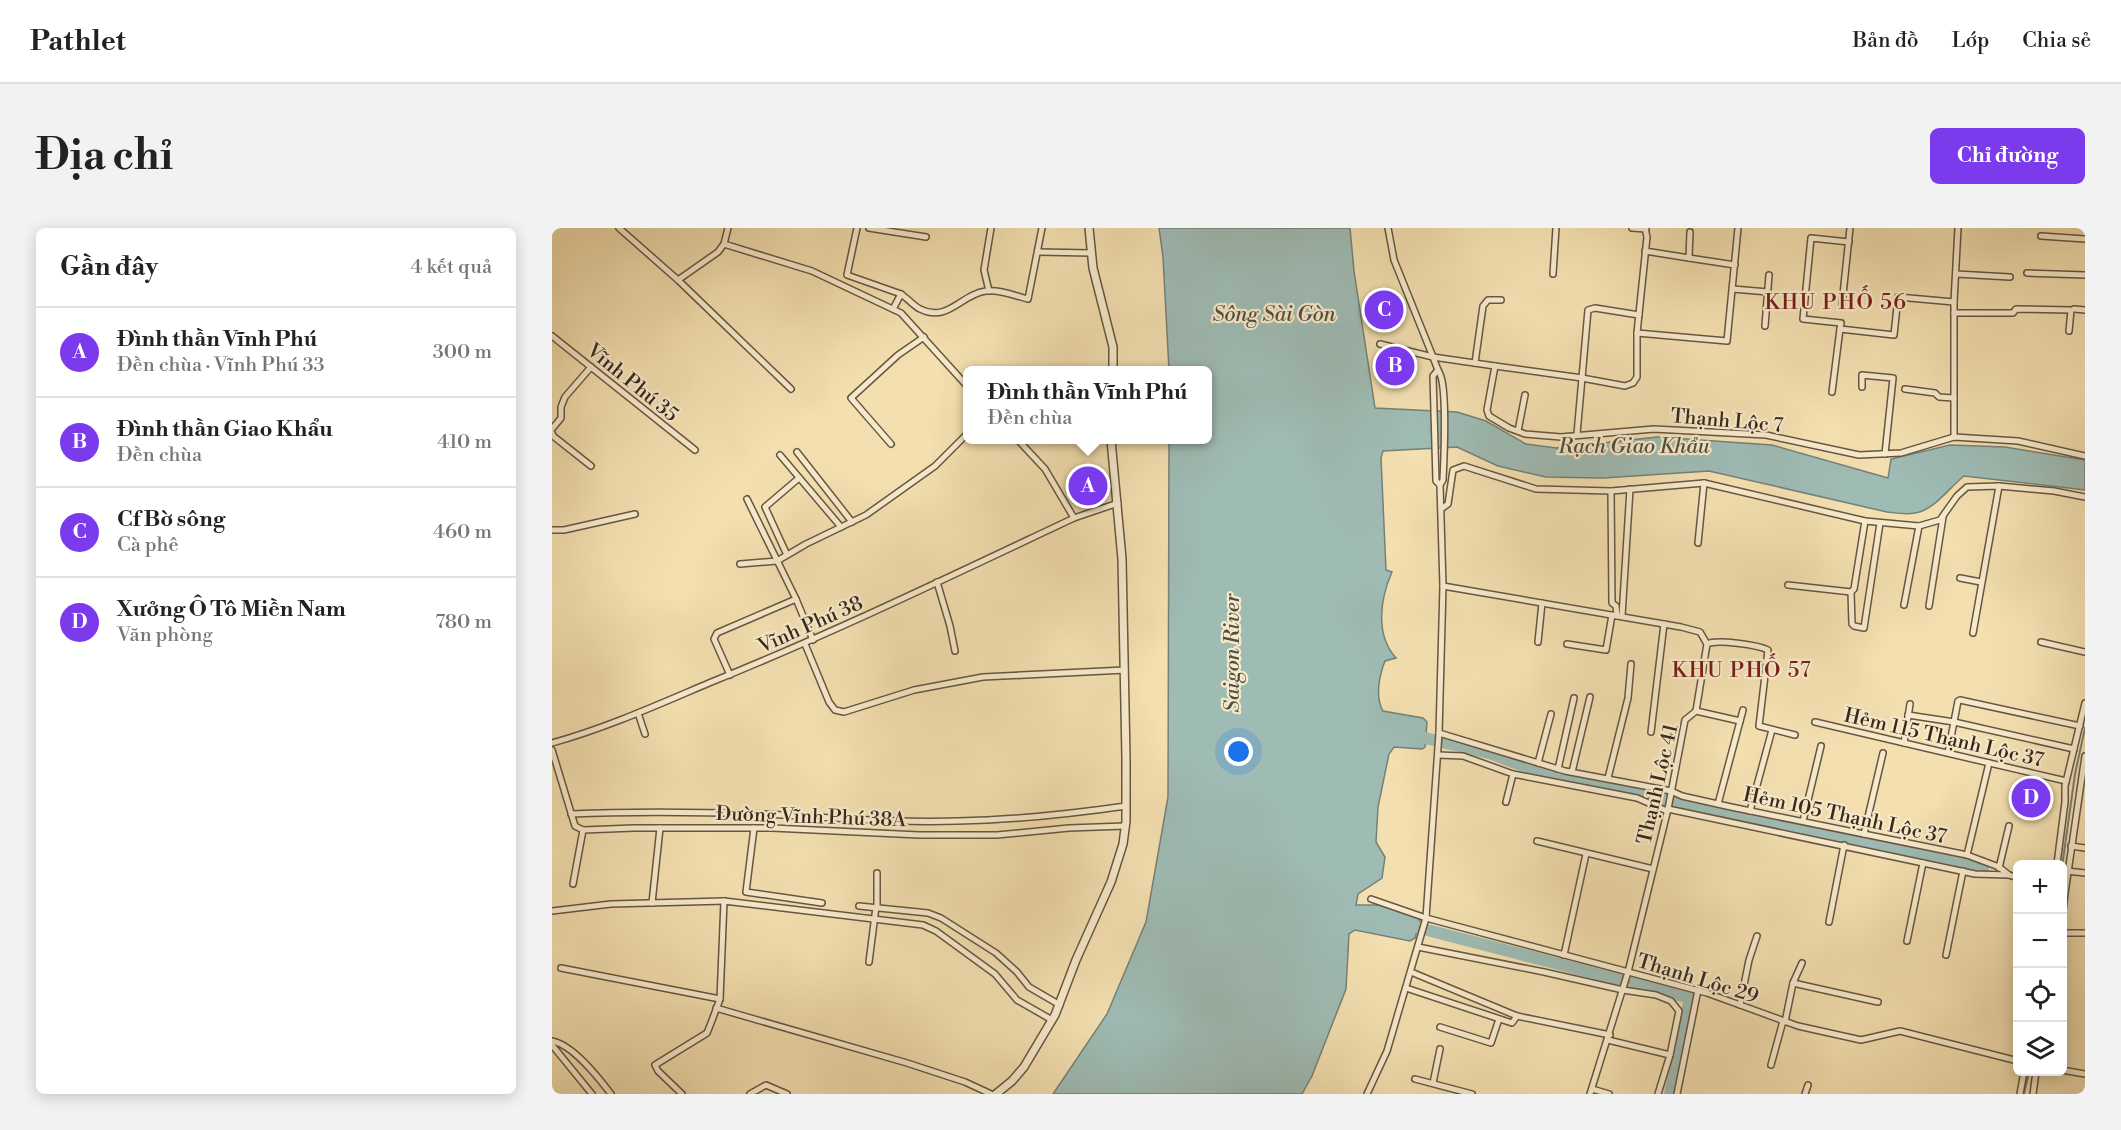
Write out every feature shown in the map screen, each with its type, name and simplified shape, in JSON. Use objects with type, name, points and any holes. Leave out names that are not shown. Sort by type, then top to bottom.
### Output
[{"type":"street","points":[[619,228],[678,280],[791,389]]},
{"type":"street","points":[[678,280],[718,252],[724,244],[728,228]]},
{"type":"street","points":[[857,228],[847,275],[901,294],[919,308],[942,313],[975,294],[988,291],[1028,299],[1042,228]]},
{"type":"street","points":[[869,228],[926,237]]},
{"type":"street","points":[[988,291],[984,270],[992,228]]},
{"type":"street","points":[[1089,228],[1091,253],[1113,347],[1113,366]]},
{"type":"street","points":[[1367,1094],[1387,1050],[1426,918],[1438,753],[1443,586],[1440,485],[1443,480],[1444,402],[1441,375],[1437,371],[1394,260],[1388,228]]},
{"type":"street","points":[[1553,274],[1556,228]]},
{"type":"street","points":[[1380,344],[1433,357],[1624,386],[1633,383],[1637,377],[1637,333],[1647,237],[1646,228],[1632,228]]},
{"type":"street","points":[[1637,333],[1727,340],[1738,228]]},
{"type":"street","points":[[1842,304],[1850,228]]},
{"type":"street","points":[[1954,437],[1952,398],[1958,228]]},
{"type":"street","points":[[1689,258],[1690,232]]},
{"type":"street","points":[[2041,236],[2085,239]]},
{"type":"street","points":[[1832,392],[1840,322],[1803,319],[1811,238],[1849,242]]},
{"type":"street","points":[[724,244],[812,271],[894,306],[963,381]]},
{"type":"street","points":[[1646,251],[1735,265]]},
{"type":"street","points":[[1038,252],[1091,253]]},
{"type":"street","points":[[2027,273],[2085,275]]},
{"type":"street","points":[[1956,274],[2010,277]]},
{"type":"street","points":[[1764,326],[1769,275]]},
{"type":"street","points":[[1733,289],[1768,292]]},
{"type":"street","points":[[894,306],[901,294]]},
{"type":"street","points":[[1840,329],[1894,335],[1898,297],[1954,302]]},
{"type":"street","points":[[1475,363],[1483,306],[1488,300],[1501,300]]},
{"type":"street","points":[[1577,434],[1588,310],[1595,308],[1639,315]]},
{"type":"street","points":[[1954,313],[2013,313],[2016,309],[2071,310],[2069,331]]},
{"type":"street","points":[[2074,309],[2085,310]]},
{"type":"street","name":"Vĩnh Phú 35","points":[[552,336],[695,450]]},
{"type":"street","points":[[891,444],[851,398],[898,355],[924,337]]},
{"type":"street","name":"Thạnh Lộc 7","points":[[1494,366],[1487,410],[1489,416],[1525,434],[1561,437],[1654,429],[1766,435],[1859,455],[1901,453],[1954,437],[2018,441],[2085,456]]},
{"type":"street","points":[[591,367],[566,397],[561,407],[561,418],[552,431],[553,436],[591,466]]},
{"type":"street","points":[[1437,371],[1433,376],[1436,403],[1436,481],[1440,485]]},
{"type":"street","points":[[1862,387],[1862,375],[1893,378],[1885,454]]},
{"type":"street","points":[[1905,389],[1935,393],[1942,398],[1952,398]]},
{"type":"street","points":[[1518,431],[1525,395]]},
{"type":"street","points":[[740,564],[777,561],[867,515],[936,466],[963,439]]},
{"type":"street","points":[[1022,444],[1045,469],[1074,518]]},
{"type":"street","points":[[996,1094],[1024,1067],[1060,1005],[1076,960],[1111,882],[1123,844],[1126,806],[1122,559],[1111,444]]},
{"type":"street","points":[[797,452],[852,522]]},
{"type":"street","points":[[780,455],[841,527]]},
{"type":"street","points":[[1441,509],[1449,504],[1453,470],[1464,466],[1536,489],[1611,491],[1704,483],[1865,521],[1919,526],[1940,520],[1957,496],[1967,487],[1999,486],[2054,491],[2085,497]]},
{"type":"street","points":[[787,555],[765,507],[799,478]]},
{"type":"street","points":[[1698,543],[1704,483]]},
{"type":"street","points":[[1973,633],[1999,486]]},
{"type":"street","points":[[1567,644],[1606,650],[1617,616],[1630,489]]},
{"type":"street","points":[[1611,491],[1612,603],[1616,606],[1617,616]]},
{"type":"street","points":[[747,499],[796,599],[813,640]]},
{"type":"street","name":"Vĩnh Phú 38","points":[[552,743],[638,713],[805,644],[1074,518],[1118,503]]},
{"type":"street","points":[[552,530],[564,530],[635,514]]},
{"type":"street","points":[[1929,606],[1943,516]]},
{"type":"street","points":[[1865,521],[1854,589],[1851,592],[1852,624],[1864,628],[1880,523]]},
{"type":"street","points":[[1904,605],[1919,526]]},
{"type":"street","points":[[1960,578],[1982,582]]},
{"type":"street","points":[[937,582],[955,651]]},
{"type":"street","points":[[1788,585],[1851,592]]},
{"type":"street","points":[[1443,586],[1664,624],[1700,632],[1707,644],[1715,642],[1768,650],[1760,727],[1795,735]]},
{"type":"street","points":[[730,675],[714,639],[717,633],[796,599]]},
{"type":"street","points":[[1538,642],[1542,603]]},
{"type":"street","points":[[1651,732],[1664,624]]},
{"type":"street","points":[[2041,642],[2085,652]]},
{"type":"street","points":[[805,644],[829,702],[835,710],[844,712],[914,690],[983,677],[1125,670]]},
{"type":"street","name":"Thạnh Lộc 41","points":[[1591,1091],[1624,989],[1671,793],[1685,720],[1696,711],[1707,644]]},
{"type":"street","points":[[1608,778],[1628,698],[1631,664]]},
{"type":"street","points":[[1572,772],[1590,697]]},
{"type":"street","points":[[1558,769],[1574,698]]},
{"type":"street","points":[[1948,753],[1958,701],[1964,700],[2080,726]]},
{"type":"street","points":[[2057,860],[2066,781],[2085,703]]},
{"type":"street","points":[[1904,743],[1910,704]]},
{"type":"street","points":[[1718,804],[1743,710]]},
{"type":"street","points":[[1696,711],[1740,721]]},
{"type":"street","points":[[638,713],[645,734]]},
{"type":"street","points":[[1538,763],[1551,714]]},
{"type":"street","points":[[1908,715],[1954,722],[2074,749]]},
{"type":"street","name":"Hẻm 115 Thạnh Lộc 37","points":[[1815,722],[2066,781]]},
{"type":"street","points":[[1750,811],[1772,730]]},
{"type":"street","name":"Hẻm 105 Thạnh Lộc 37","points":[[1439,733],[1558,769],[1966,855],[1999,867],[2009,875]]},
{"type":"street","points":[[1803,821],[1821,746]]},
{"type":"street","points":[[552,750],[575,826],[583,830],[573,884]]},
{"type":"street","points":[[1438,753],[1463,756],[1513,774],[1637,798],[1667,810],[1844,845],[1964,872],[2013,876]]},
{"type":"street","points":[[1864,834],[1883,753]]},
{"type":"street","points":[[2085,756],[2067,871],[2085,873]]},
{"type":"street","points":[[1966,855],[1989,763]]},
{"type":"street","points":[[1506,802],[1513,774]]},
{"type":"street","points":[[571,814],[685,812],[898,821],[957,821],[1028,819],[1126,806]]},
{"type":"street","name":"Đường Vĩnh Phú 38A","points":[[583,830],[754,828],[919,835],[986,835],[1125,826]]},
{"type":"street","points":[[1997,875],[2009,826]]},
{"type":"street","points":[[652,903],[660,828]]},
{"type":"street","points":[[754,828],[746,892],[822,903]]},
{"type":"street","points":[[1537,842],[1653,869]]},
{"type":"street","points":[[1829,922],[1844,845]]},
{"type":"street","points":[[2071,846],[2085,848]]},
{"type":"street","points":[[1564,955],[1586,854]]},
{"type":"street","points":[[1907,941],[1923,863]]},
{"type":"street","points":[[1946,955],[1964,872]]},
{"type":"street","points":[[869,962],[877,908],[877,873]]},
{"type":"street","name":"Thạnh Lộc 29","points":[[1371,899],[1426,918],[1698,990],[1798,1026],[1861,1040],[1900,1031],[2013,1059]]},
{"type":"street","points":[[552,911],[611,904],[724,902],[923,925],[936,931],[995,974],[1017,1000],[1052,1020]]},
{"type":"street","points":[[682,1094],[654,1065],[706,1033],[717,1008],[720,999],[724,902]]},
{"type":"street","points":[[859,906],[928,913],[941,918],[996,953],[1017,972],[1029,987],[1060,1005]]},
{"type":"street","points":[[2067,933],[2085,933]]},
{"type":"street","points":[[1740,1005],[1749,960],[1757,936]]},
{"type":"street","points":[[1419,946],[1656,994],[1671,1001],[1679,1011],[1670,1055],[1658,1094]]},
{"type":"street","points":[[1771,1065],[1794,983],[1802,963]]},
{"type":"street","points":[[561,968],[720,999]]},
{"type":"street","points":[[1411,972],[1517,1016],[1670,1055]]},
{"type":"street","points":[[1794,983],[1878,1002]]},
{"type":"street","points":[[1406,988],[1512,1023],[1517,1016]]},
{"type":"street","points":[[1677,1094],[1698,990]]},
{"type":"street","points":[[717,1008],[907,1063],[965,1082],[991,1094]]},
{"type":"street","points":[[1440,1027],[1491,1043],[1499,1019]]},
{"type":"street","points":[[552,1043],[592,1094]]},
{"type":"street","points":[[552,1043],[567,1047],[600,1079],[611,1094]]},
{"type":"street","points":[[1433,1083],[1440,1049]]},
{"type":"street","points":[[2067,1071],[2085,1074]]},
{"type":"street","points":[[2020,1094],[2023,1076]]},
{"type":"street","points":[[2032,1094],[2035,1076]]},
{"type":"street","points":[[1415,1079],[1472,1094]]},
{"type":"street","points":[[750,1094],[766,1085],[787,1094]]},
{"type":"street","points":[[1438,1094],[1440,1085]]},
{"type":"street","points":[[1806,1094],[1808,1085]]},
{"type":"street","points":[[1591,1091],[1609,1094]]},
{"type":"water","name":"Saigon River","points":[[1159,228],[1350,228],[1354,271],[1375,408],[1457,412],[1486,421],[1526,444],[1556,448],[1657,437],[1772,445],[1888,478],[1891,459],[1950,445],[2005,447],[2085,460],[2085,490],[1964,476],[1928,508],[1905,514],[1887,512],[1709,471],[1603,478],[1546,477],[1498,466],[1457,447],[1383,451],[1381,458],[1386,570],[1392,572],[1382,605],[1382,628],[1389,649],[1396,658],[1385,661],[1381,673],[1379,699],[1383,711],[1423,718],[1427,722],[1425,747],[1422,749],[1394,747],[1389,754],[1378,807],[1376,842],[1385,857],[1382,878],[1358,894],[1356,905],[1381,905],[1417,917],[1420,921],[1415,938],[1410,941],[1355,930],[1349,934],[1346,989],[1312,1076],[1302,1094],[1053,1094],[1107,1014],[1146,922],[1168,797],[1169,444],[1212,444],[1212,366],[1169,366],[1163,257]]},
{"type":"waterway","points":[[2063,860],[2075,774],[2085,728]]},
{"type":"waterway","points":[[1412,735],[1489,753],[1526,767],[1604,786],[1983,868]]},
{"type":"waterway","points":[[1404,924],[1690,998],[1670,1094]]},
{"type":"waterway","points":[[2024,1094],[2028,1076]]},
{"type":"place","name":"Cf Bờ sông","points":[[1384,310]]},
{"type":"place","name":"Đình thần Giao Khẩu","points":[[1395,366]]},
{"type":"place","name":"Đình thần Vĩnh Phú","points":[[1088,486]]},
{"type":"place","name":"Xưởng Ô Tô Miền Nam","points":[[2031,798]]},
{"type":"district","name":"KHU PHỐ 56","points":[[1836,302]]},
{"type":"district","name":"KHU PHỐ 57","points":[[1742,670]]},
{"type":"water label","name":"Sông Sài Gòn","points":[[1274,314]]},
{"type":"water label","name":"Rạch Giao Khẩu","points":[[1634,446]]}]
